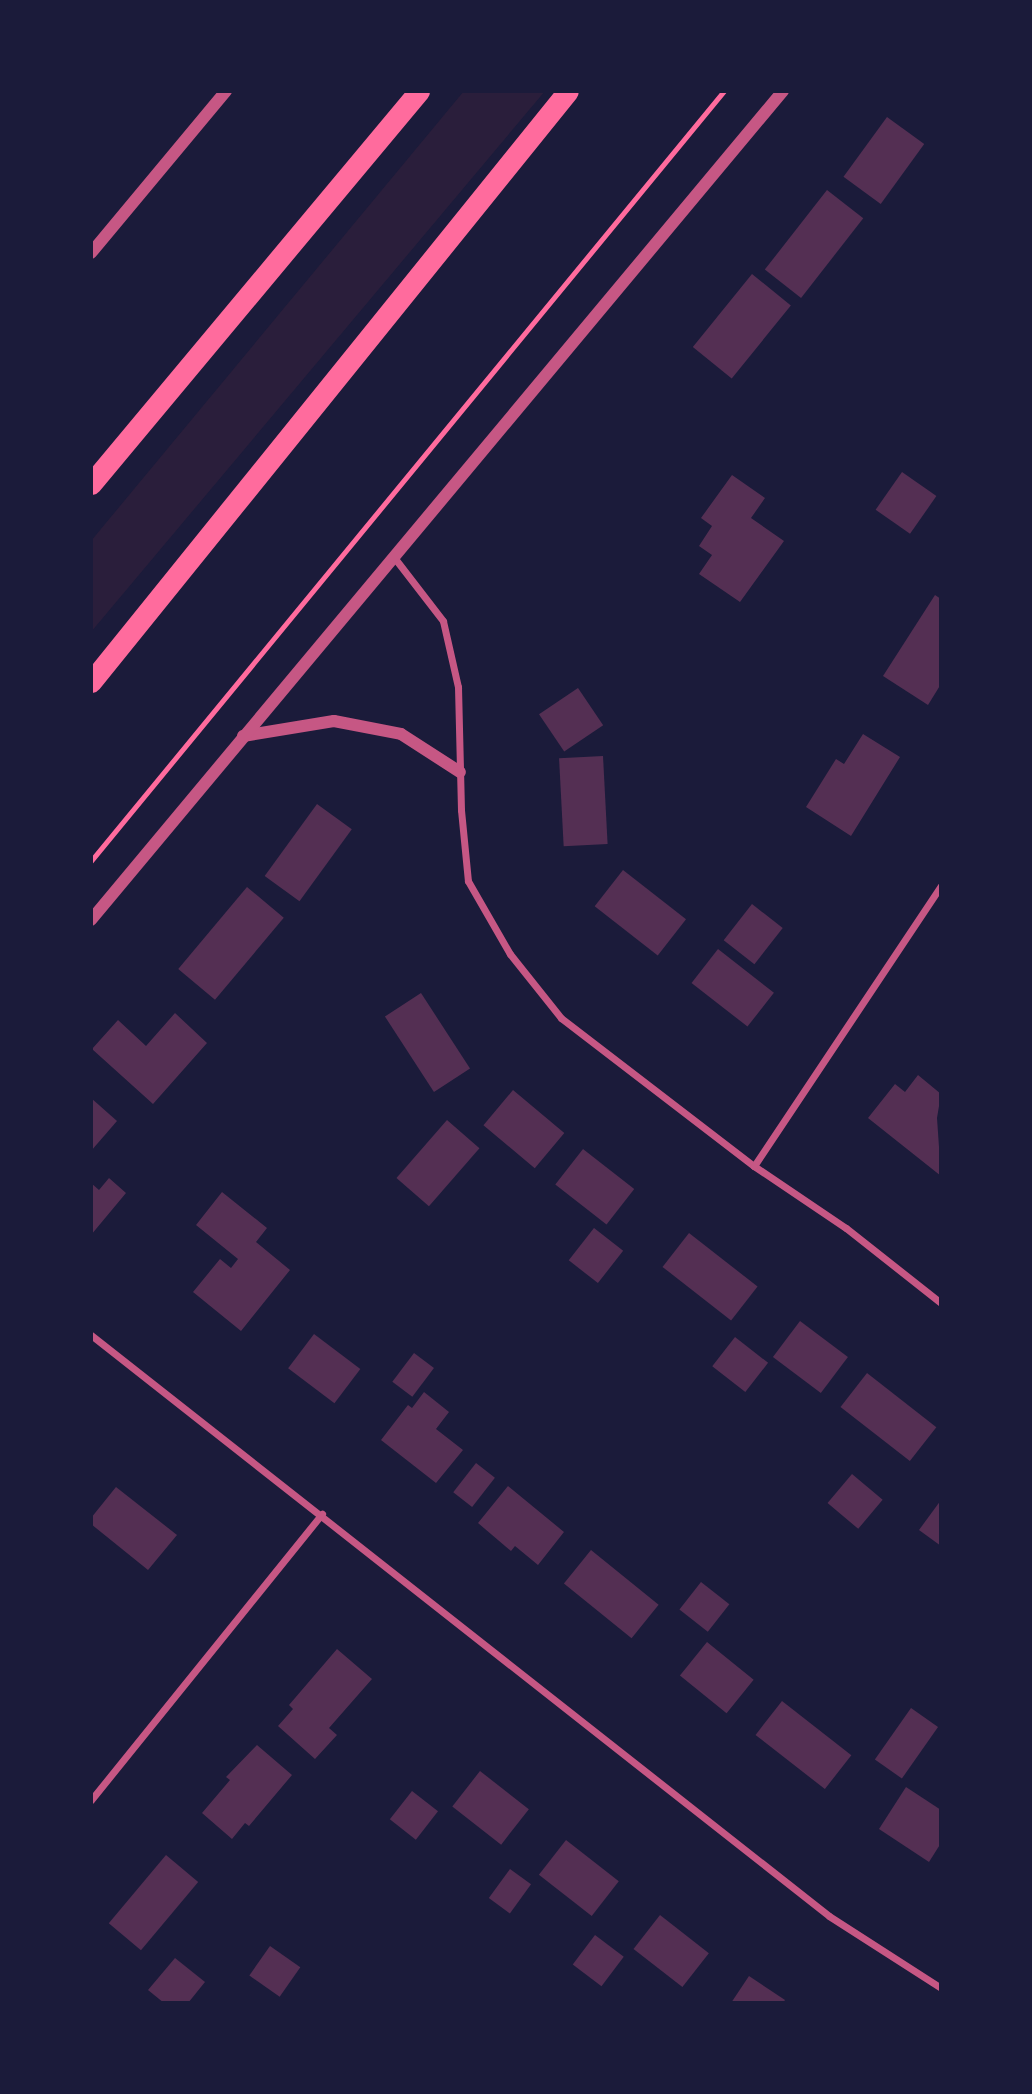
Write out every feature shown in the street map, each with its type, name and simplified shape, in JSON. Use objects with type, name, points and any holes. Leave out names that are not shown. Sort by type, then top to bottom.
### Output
[{"type":"highway","points":[[91,484],[419,91]]},
{"type":"highway","points":[[91,682],[568,91]]},
{"type":"street","points":[[91,253],[226,91]]},
{"type":"street","points":[[91,920],[393,556],[558,366],[783,91]]},
{"type":"street","points":[[393,556],[443,621],[458,687],[460,772],[468,881],[510,954],[561,1018],[754,1166],[846,1228],[941,1303]]},
{"type":"street","points":[[243,736],[334,721],[401,734],[460,772]]},
{"type":"street","points":[[754,1166],[941,886]]},
{"type":"street","points":[[91,1335],[807,1899],[941,1988]]},
{"type":"street","points":[[91,1800],[321,1514]]},
{"type":"path","points":[[91,860],[724,91]]},
{"type":"shaded area","points":[[464,91],[545,91],[91,632],[91,541]]},
{"type":"building","points":[[887,117],[924,144],[881,204],[844,177]]},
{"type":"building","points":[[827,190],[863,218],[801,298],[765,270]]},
{"type":"building","points":[[752,274],[791,305],[732,379],[693,347]]},
{"type":"building","points":[[902,472],[936,496],[910,534],[876,510]]},
{"type":"building","points":[[732,475],[765,498],[751,518],[784,541],[740,602],[699,574],[712,555],[699,546],[712,526],[701,518]]},
{"type":"building","points":[[935,595],[941,599],[941,684],[928,705],[883,676]]},
{"type":"building","points":[[578,688],[603,725],[564,752],[539,714]]},
{"type":"building","points":[[863,734],[900,757],[851,836],[806,807],[836,759],[844,764]]},
{"type":"building","points":[[603,756],[608,844],[564,846],[559,758]]},
{"type":"building","points":[[317,804],[352,829],[299,901],[265,876]]},
{"type":"building","points":[[623,870],[686,919],[658,956],[595,906]]},
{"type":"building","points":[[247,887],[284,918],[215,1000],[178,969]]},
{"type":"building","points":[[752,904],[783,928],[754,964],[724,940]]},
{"type":"building","points":[[718,949],[774,993],[747,1027],[692,983]]},
{"type":"building","points":[[421,993],[470,1068],[434,1092],[385,1016]]},
{"type":"building","points":[[175,1013],[207,1043],[153,1104],[92,1049],[118,1020],[146,1046]]},
{"type":"building","points":[[918,1075],[941,1094],[937,1118],[941,1176],[868,1118],[895,1084],[905,1092]]},
{"type":"building","points":[[513,1090],[564,1133],[535,1168],[483,1125]]},
{"type":"building","points":[[91,1098],[117,1121],[91,1151]]},
{"type":"building","points":[[447,1120],[479,1148],[429,1206],[396,1178]]},
{"type":"building","points":[[583,1149],[634,1189],[607,1224],[555,1184]]},
{"type":"building","points":[[109,1178],[126,1193],[91,1235],[91,1183],[99,1190]]},
{"type":"building","points":[[222,1192],[267,1228],[256,1242],[290,1270],[241,1331],[193,1292],[220,1259],[231,1268],[238,1259],[196,1225]]},
{"type":"building","points":[[594,1228],[623,1251],[598,1283],[569,1260]]},
{"type":"building","points":[[689,1233],[758,1287],[731,1320],[663,1267]]},
{"type":"building","points":[[800,1321],[848,1357],[821,1393],[773,1357]]},
{"type":"building","points":[[314,1334],[360,1369],[334,1403],[288,1368]]},
{"type":"building","points":[[735,1337],[768,1363],[745,1392],[712,1366]]},
{"type":"building","points":[[414,1353],[434,1368],[412,1397],[392,1382]]},
{"type":"building","points":[[867,1373],[936,1427],[910,1461],[841,1407]]},
{"type":"building","points":[[424,1392],[449,1412],[436,1429],[463,1450],[436,1483],[381,1440],[408,1405],[412,1408]]},
{"type":"building","points":[[476,1463],[495,1478],[472,1507],[453,1492]]},
{"type":"building","points":[[852,1474],[883,1500],[858,1529],[828,1503]]},
{"type":"building","points":[[508,1486],[564,1532],[538,1565],[515,1546],[511,1551],[478,1523]]},
{"type":"building","points":[[116,1487],[177,1535],[148,1570],[91,1524],[91,1518]]},
{"type":"building","points":[[941,1500],[941,1546],[919,1530]]},
{"type":"building","points":[[591,1550],[659,1605],[632,1638],[564,1583]]},
{"type":"building","points":[[701,1582],[729,1604],[708,1632],[679,1610]]},
{"type":"building","points":[[707,1642],[754,1680],[727,1713],[680,1675]]},
{"type":"building","points":[[337,1649],[372,1679],[329,1728],[337,1735],[315,1759],[278,1726],[293,1709],[289,1705]]},
{"type":"building","points":[[782,1701],[851,1755],[825,1789],[756,1735]]},
{"type":"building","points":[[911,1708],[938,1727],[902,1779],[875,1760]]},
{"type":"building","points":[[257,1745],[292,1775],[249,1826],[245,1823],[232,1839],[202,1813],[230,1780],[226,1777]]},
{"type":"building","points":[[480,1771],[529,1809],[501,1845],[452,1806]]},
{"type":"building","points":[[906,1787],[941,1810],[941,1843],[929,1862],[879,1829]]},
{"type":"building","points":[[412,1791],[438,1811],[416,1840],[390,1819]]},
{"type":"building","points":[[566,1840],[619,1881],[592,1916],[539,1875]]},
{"type":"building","points":[[166,1855],[198,1882],[141,1950],[109,1923]]},
{"type":"building","points":[[510,1869],[531,1884],[510,1913],[489,1898]]},
{"type":"building","points":[[660,1915],[709,1953],[682,1987],[634,1949]]},
{"type":"building","points":[[595,1935],[624,1957],[601,1986],[573,1965]]},
{"type":"building","points":[[270,1946],[300,1967],[280,1997],[249,1975]]},
{"type":"building","points":[[175,1958],[205,1982],[188,2003],[164,2003],[148,1990]]},
{"type":"building","points":[[749,1976],[785,2000],[783,2003],[731,2003]]}]
